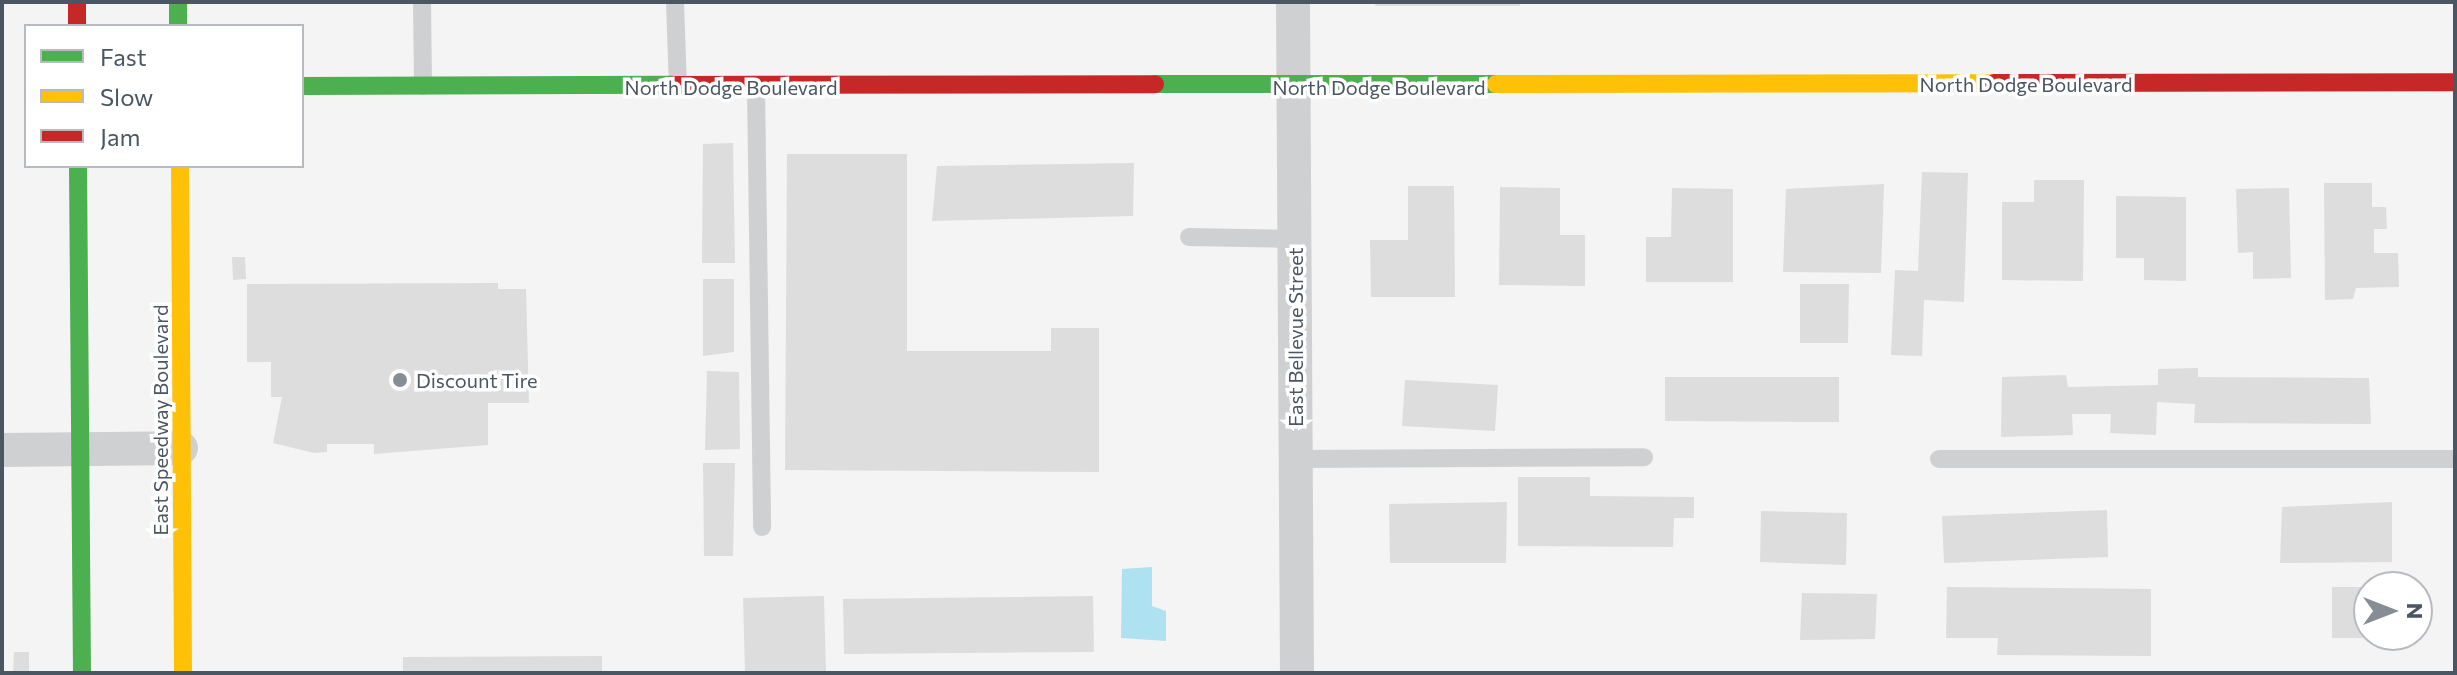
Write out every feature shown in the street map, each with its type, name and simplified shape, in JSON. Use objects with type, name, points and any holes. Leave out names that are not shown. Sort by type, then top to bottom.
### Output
[{"type":"street","points":[[77,2],[77,24]]},
{"type":"street","points":[[178,2],[178,24]]},
{"type":"street","name":"East Bellevue Street","points":[[1293,2],[1297,673]]},
{"type":"street","name":"North Dodge Boulevard","points":[[304,86],[756,88],[2455,82]]},
{"type":"street","points":[[78,168],[82,673]]},
{"type":"street","name":"East Speedway Boulevard","points":[[180,168],[183,673]]},
{"type":"street","points":[[2,450],[181,448]]},
{"type":"lane","points":[[422,2],[423,86]]},
{"type":"lane","points":[[675,2],[678,87]]},
{"type":"lane","points":[[756,88],[762,527]]},
{"type":"lane","points":[[1189,237],[1295,239]]},
{"type":"lane","points":[[1296,459],[1644,457]]},
{"type":"lane","points":[[1939,459],[2455,459]]},
{"type":"water","points":[[1152,567],[1152,606],[1166,611],[1166,641],[1121,638],[1122,569]]},
{"type":"building","points":[[1376,2],[1520,2],[1520,6],[1375,6]]},
{"type":"building","points":[[733,143],[735,263],[702,263],[703,144]]},
{"type":"building","points":[[787,154],[907,154],[907,351],[1051,351],[1051,328],[1099,328],[1099,472],[785,470]]},
{"type":"building","points":[[1134,163],[1133,216],[932,221],[937,166]]},
{"type":"building","points":[[1922,172],[1968,173],[1964,302],[1924,300],[1922,356],[1891,355],[1895,270],[1918,271]]},
{"type":"building","points":[[2034,180],[2084,180],[2083,281],[2002,280],[2002,202],[2034,202]]},
{"type":"building","points":[[2324,183],[2372,183],[2372,207],[2386,207],[2387,229],[2374,229],[2374,253],[2398,253],[2399,287],[2356,288],[2353,299],[2325,300]]},
{"type":"building","points":[[1884,184],[1881,273],[1783,272],[1786,189]]},
{"type":"building","points":[[1408,186],[1454,186],[1455,297],[1371,297],[1370,240],[1408,240]]},
{"type":"building","points":[[1500,187],[1560,188],[1560,235],[1585,235],[1585,286],[1499,285]]},
{"type":"building","points":[[1672,188],[1733,189],[1733,282],[1646,282],[1646,237],[1671,237]]},
{"type":"building","points":[[2289,188],[2291,278],[2253,279],[2253,252],[2238,253],[2236,189]]},
{"type":"building","points":[[2116,196],[2186,197],[2186,281],[2144,280],[2144,258],[2116,258]]},
{"type":"building","points":[[232,257],[245,257],[246,279],[233,280]]},
{"type":"building","points":[[703,279],[734,279],[734,352],[703,356]]},
{"type":"building","name":"Discount Tire","points":[[498,283],[498,289],[526,289],[529,403],[488,403],[488,445],[374,454],[374,444],[327,444],[327,452],[314,453],[273,443],[282,397],[271,397],[271,362],[247,362],[247,284]]},
{"type":"building","points":[[1800,284],[1849,284],[1848,343],[1800,343]]},
{"type":"building","points":[[2198,368],[2198,377],[2369,378],[2371,424],[2194,423],[2195,404],[2157,402],[2156,435],[2110,433],[2111,414],[2072,414],[2073,435],[2001,437],[2002,377],[2066,375],[2068,387],[2158,385],[2158,369]]},
{"type":"building","points":[[707,371],[739,372],[740,449],[705,450]]},
{"type":"building","points":[[1665,377],[1839,377],[1839,422],[1665,421]]},
{"type":"building","points":[[1405,380],[1498,385],[1495,431],[1402,426]]},
{"type":"building","points":[[703,463],[735,463],[733,556],[704,556]]},
{"type":"building","points":[[1518,477],[1590,477],[1590,496],[1694,497],[1694,518],[1674,518],[1673,547],[1518,546]]},
{"type":"building","points":[[1507,502],[1506,563],[1390,563],[1389,504]]},
{"type":"building","points":[[2392,502],[2392,562],[2280,563],[2282,507]]},
{"type":"building","points":[[2107,510],[2108,557],[1944,563],[1942,516]]},
{"type":"building","points":[[1761,511],[1847,513],[1846,565],[1760,562]]},
{"type":"building","points":[[1947,587],[2151,589],[2151,656],[1997,655],[1998,638],[1946,638]]},
{"type":"building","points":[[2332,587],[2353,587],[2353,638],[2332,638]]},
{"type":"building","points":[[1802,593],[1877,594],[1875,639],[1800,640]]},
{"type":"building","points":[[824,596],[826,673],[745,673],[743,598]]},
{"type":"building","points":[[1093,596],[1094,652],[844,654],[843,599]]},
{"type":"building","points":[[14,652],[29,652],[29,673],[13,673]]},
{"type":"building","points":[[602,656],[602,673],[403,673],[403,657]]},
{"type":"traffic: fast","points":[[178,2],[178,24]]},
{"type":"traffic: fast","points":[[1155,84],[1496,84]]},
{"type":"traffic: fast","points":[[304,86],[673,85]]},
{"type":"traffic: fast","points":[[78,168],[82,673]]},
{"type":"traffic: slow","points":[[1496,84],[1994,83]]},
{"type":"traffic: slow","points":[[180,168],[183,673]]},
{"type":"traffic: jam","points":[[77,2],[77,24]]},
{"type":"traffic: jam","points":[[1994,83],[2455,82]]},
{"type":"traffic: jam","points":[[673,85],[1155,84]]},
{"type":"place","name":"Discount Tire","points":[[400,380]]}]
